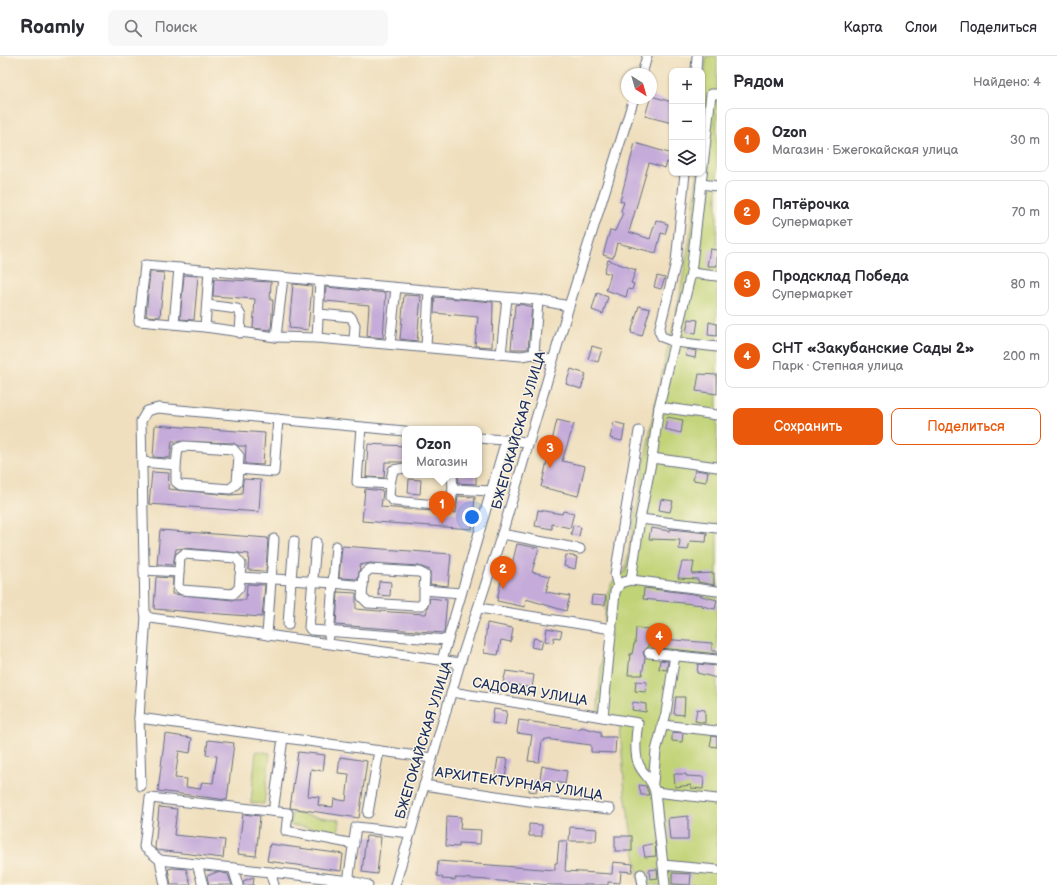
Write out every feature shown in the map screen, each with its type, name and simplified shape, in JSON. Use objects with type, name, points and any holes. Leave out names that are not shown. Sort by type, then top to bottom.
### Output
[{"type":"street","points":[[644,68],[647,56]]},
{"type":"street","points":[[696,68],[697,56]]},
{"type":"street","points":[[631,580],[643,519],[659,407],[691,273],[701,184],[714,94]]},
{"type":"street","name":"БЖЕГОКАЙСКАЯ УЛИЦА","points":[[395,885],[460,663],[502,534],[552,361],[632,104]]},
{"type":"street","points":[[685,176],[676,262],[659,331],[662,338],[675,342],[717,347]]},
{"type":"street","points":[[701,184],[717,186]]},
{"type":"street","points":[[552,361],[534,354],[521,356],[317,338],[276,337],[205,327],[139,321],[144,265],[538,300],[569,306]]},
{"type":"street","points":[[174,324],[179,268]]},
{"type":"street","points":[[205,327],[209,270]]},
{"type":"street","points":[[691,273],[717,276]]},
{"type":"street","points":[[276,337],[283,278]]},
{"type":"street","points":[[317,338],[320,281]]},
{"type":"street","points":[[390,344],[396,288]]},
{"type":"street","points":[[426,348],[429,290]]},
{"type":"street","points":[[501,354],[507,298]]},
{"type":"street","points":[[534,354],[538,300]]},
{"type":"street","points":[[207,305],[237,309],[241,316],[240,333]]},
{"type":"street","points":[[319,314],[351,317],[355,326],[354,341]]},
{"type":"street","points":[[659,407],[717,415]]},
{"type":"street","points":[[141,786],[139,718],[146,616],[141,421],[144,414],[152,408],[402,431]]},
{"type":"street","points":[[238,469],[274,472],[278,419]]},
{"type":"street","points":[[361,427],[357,482],[390,484]]},
{"type":"street","points":[[618,587],[615,575],[638,431]]},
{"type":"street","points":[[482,438],[528,442]]},
{"type":"street","points":[[442,660],[506,440]]},
{"type":"street","points":[[184,446],[233,449],[238,453],[238,469],[236,485],[230,489],[178,484],[175,478],[178,448],[184,446]]},
{"type":"street","points":[[652,458],[717,467]]},
{"type":"street","points":[[142,462],[176,465]]},
{"type":"street","points":[[402,468],[393,470],[389,496],[394,501],[446,506],[452,501],[452,478]]},
{"type":"street","points":[[453,488],[491,491]]},
{"type":"street","points":[[643,519],[717,528]]},
{"type":"street","points":[[502,534],[580,549]]},
{"type":"street","points":[[267,635],[274,539]]},
{"type":"street","points":[[288,624],[294,541]]},
{"type":"street","points":[[316,542],[309,627],[313,630],[448,640]]},
{"type":"street","points":[[328,644],[336,546]]},
{"type":"street","points":[[182,555],[236,558],[241,564],[240,588],[236,593],[211,593],[179,589],[178,572],[182,555]]},
{"type":"street","points":[[370,568],[423,573],[425,578],[424,590],[424,602],[420,606],[368,603],[362,597],[364,574],[370,568]]},
{"type":"street","points":[[144,570],[178,572]]},
{"type":"street","points":[[240,577],[363,586]]},
{"type":"street","points":[[603,717],[615,592],[620,584],[631,580],[717,591]]},
{"type":"street","points":[[424,590],[462,593]]},
{"type":"street","points":[[479,608],[612,629]]},
{"type":"street","points":[[146,616],[151,618],[460,663]]},
{"type":"street","points":[[404,655],[405,637]]},
{"type":"street","points":[[649,653],[717,660]]},
{"type":"street","points":[[665,885],[653,782],[656,751],[666,713],[675,655]]},
{"type":"street","name":"САДОВАЯ УЛИЦА","points":[[452,692],[638,723],[636,739],[639,765],[653,782]]},
{"type":"street","points":[[139,718],[432,758]]},
{"type":"street","points":[[662,725],[717,731]]},
{"type":"street","points":[[274,805],[283,738]]},
{"type":"street","points":[[368,813],[379,751]]},
{"type":"street","name":"АРХИТЕКТУРНАЯ УЛИЦА","points":[[424,785],[529,801],[610,810]]},
{"type":"street","points":[[655,792],[717,799]]},
{"type":"street","points":[[354,844],[286,831],[288,813],[150,798],[144,847],[160,860],[270,872],[309,881],[368,885]]},
{"type":"street","points":[[352,883],[349,875],[356,827],[410,833]]},
{"type":"street","points":[[160,860],[165,885]]},
{"type":"street","points":[[197,864],[203,885]]},
{"type":"street","points":[[663,865],[717,870]]},
{"type":"street","points":[[233,868],[238,885]]},
{"type":"street","points":[[270,872],[274,885]]},
{"type":"street","points":[[641,874],[643,885]]},
{"type":"green space","points":[[706,56],[717,56],[717,885],[640,885],[625,794],[620,726],[597,717],[607,594],[613,581],[625,572],[655,404],[678,305],[692,227],[697,176],[705,176]]},
{"type":"green space","points":[[256,751],[270,753],[264,804],[251,803]]},
{"type":"green space","points":[[292,813],[340,820],[338,832],[290,825]]},
{"type":"building","points":[[657,98],[669,101],[669,122],[645,116],[649,104],[657,104]]},
{"type":"building","points":[[635,143],[669,153],[669,162],[667,162],[665,168],[649,163],[629,232],[650,239],[656,220],[668,224],[665,234],[661,233],[656,253],[617,243],[613,258],[603,255],[610,230],[615,231],[623,213],[621,211],[624,202],[620,201]]},
{"type":"building","points":[[710,249],[717,250],[717,266],[707,266]]},
{"type":"building","points":[[608,260],[636,270],[631,283],[634,284],[632,290],[628,289],[626,297],[606,290],[611,274],[604,272]]},
{"type":"building","points":[[150,272],[164,273],[160,317],[146,316]]},
{"type":"building","points":[[184,275],[198,276],[194,320],[180,319]]},
{"type":"building","points":[[657,276],[665,278],[661,289],[654,287]]},
{"type":"building","points":[[214,279],[271,282],[270,300],[273,300],[271,330],[253,328],[255,299],[213,296]]},
{"type":"building","points":[[293,284],[312,286],[308,330],[289,328]]},
{"type":"building","points":[[326,287],[386,293],[383,338],[367,336],[369,305],[325,301]]},
{"type":"building","points":[[597,293],[608,297],[603,314],[592,310]]},
{"type":"building","points":[[404,295],[421,296],[417,341],[400,339]]},
{"type":"building","points":[[435,297],[493,302],[492,347],[475,346],[478,317],[434,313]]},
{"type":"building","points":[[520,304],[532,307],[528,349],[511,349],[515,305]]},
{"type":"building","points":[[639,306],[650,309],[642,336],[631,333]]},
{"type":"building","points":[[689,319],[698,320],[696,333],[686,332]]},
{"type":"building","points":[[709,322],[717,324],[717,336],[708,335]]},
{"type":"building","points":[[592,346],[602,349],[598,362],[588,359]]},
{"type":"building","points":[[687,349],[696,351],[695,358],[686,356]]},
{"type":"building","points":[[571,369],[586,374],[581,389],[566,384]]},
{"type":"building","points":[[699,374],[717,375],[717,394],[696,391]]},
{"type":"building","points":[[667,417],[683,420],[681,433],[665,429]]},
{"type":"building","points":[[557,420],[574,424],[562,461],[585,466],[578,496],[541,487]]},
{"type":"building","points":[[614,422],[625,425],[622,441],[610,438]]},
{"type":"building","points":[[155,425],[265,433],[263,465],[245,464],[246,446],[238,446],[233,443],[172,441],[170,458],[153,457]]},
{"type":"building","points":[[368,444],[402,446],[402,462],[385,462],[384,478],[366,477]]},
{"type":"building","points":[[695,470],[708,472],[706,482],[693,480]]},
{"type":"building","points":[[152,472],[169,473],[168,489],[230,495],[242,494],[243,479],[261,480],[259,512],[149,504]]},
{"type":"building","points":[[458,478],[476,478],[476,484],[459,483]]},
{"type":"building","points":[[409,479],[421,480],[420,494],[408,493]]},
{"type":"building","points":[[365,489],[383,491],[381,507],[456,513],[458,496],[475,497],[472,529],[362,521]]},
{"type":"building","points":[[661,499],[673,501],[670,512],[659,510]]},
{"type":"building","points":[[538,510],[562,514],[563,511],[574,513],[570,528],[552,524],[552,529],[535,526]]},
{"type":"building","points":[[573,525],[581,527],[579,536],[571,534]]},
{"type":"building","points":[[651,528],[670,531],[670,529],[707,533],[706,542],[690,541],[688,550],[679,549],[680,540],[649,539]]},
{"type":"building","points":[[160,530],[268,538],[266,571],[248,570],[249,554],[184,548],[176,549],[173,565],[157,564]]},
{"type":"building","points":[[517,544],[539,548],[532,572],[550,576],[546,592],[570,596],[566,611],[526,599],[525,607],[497,601],[502,575],[509,576]]},
{"type":"building","points":[[342,546],[451,554],[448,586],[430,584],[430,570],[419,566],[370,563],[360,565],[358,579],[339,578]]},
{"type":"building","points":[[566,555],[577,557],[575,569],[564,566]]},
{"type":"building","points":[[682,562],[694,562],[692,574],[714,573],[714,585],[698,582],[698,579],[678,578]]},
{"type":"building","points":[[156,577],[173,578],[172,594],[233,600],[246,600],[247,584],[265,585],[262,617],[154,609]]},
{"type":"building","points":[[379,581],[391,582],[390,596],[378,595]]},
{"type":"building","points":[[644,588],[694,594],[717,600],[715,609],[702,606],[703,605],[643,599]]},
{"type":"building","points":[[338,592],[356,593],[356,609],[391,612],[426,614],[430,598],[447,600],[444,633],[336,625]]},
{"type":"building","points":[[592,595],[606,596],[605,605],[591,604]]},
{"type":"building","points":[[487,623],[513,628],[511,642],[501,640],[498,655],[484,653]]},
{"type":"building","points":[[547,628],[562,631],[560,638],[554,637],[553,643],[545,641]]},
{"type":"building","points":[[636,628],[650,629],[650,639],[648,647],[643,652],[645,658],[642,675],[628,675],[630,654],[632,654],[635,644]]},
{"type":"building","points":[[534,638],[543,640],[541,649],[531,647]]},
{"type":"building","points":[[662,639],[712,643],[712,651],[717,651],[717,654],[661,648]]},
{"type":"building","points":[[660,660],[668,661],[667,670],[659,669]]},
{"type":"building","points":[[698,664],[717,666],[717,678],[697,673]]},
{"type":"building","points":[[506,671],[534,675],[532,688],[503,683]]},
{"type":"building","points":[[636,681],[647,682],[646,692],[635,691]]},
{"type":"building","points":[[676,697],[685,697],[684,715],[674,714]]},
{"type":"building","points":[[633,702],[646,704],[646,712],[632,710]]},
{"type":"building","points":[[494,709],[507,711],[505,725],[492,723]]},
{"type":"building","points":[[697,709],[705,710],[705,723],[695,721]]},
{"type":"building","points":[[519,720],[580,729],[581,727],[601,732],[601,737],[616,737],[615,753],[591,752],[591,745],[545,739],[542,741],[539,762],[528,761],[532,735],[517,733]]},
{"type":"building","points":[[672,732],[683,733],[682,742],[672,741]]},
{"type":"building","points":[[165,734],[192,738],[190,753],[179,751],[175,778],[187,779],[186,787],[200,789],[202,782],[213,783],[217,756],[206,755],[208,740],[234,743],[227,800],[158,791]]},
{"type":"building","points":[[712,736],[717,737],[717,747],[710,746]]},
{"type":"building","points":[[298,752],[325,755],[323,771],[311,769],[308,796],[319,797],[318,805],[321,806],[333,807],[334,799],[346,801],[349,774],[338,773],[340,757],[367,761],[359,818],[290,808]]},
{"type":"building","points":[[498,758],[508,759],[505,778],[495,777]]},
{"type":"building","points":[[542,766],[567,771],[565,784],[550,781],[550,784],[546,784],[546,786],[539,785]]},
{"type":"building","points":[[674,774],[704,777],[703,789],[691,788],[691,785],[675,787]]},
{"type":"building","points":[[531,780],[538,781],[536,792],[529,791]]},
{"type":"building","points":[[639,785],[646,786],[649,795],[641,795]]},
{"type":"building","points":[[159,807],[177,809],[174,835],[225,840],[223,858],[157,850],[155,848]]},
{"type":"building","points":[[243,814],[260,816],[256,856],[238,854]]},
{"type":"building","points":[[447,816],[461,817],[460,829],[481,830],[480,844],[459,843],[459,847],[446,846]]},
{"type":"building","points":[[688,816],[688,840],[670,840],[668,818]]},
{"type":"building","points":[[529,824],[542,825],[542,836],[529,836]]},
{"type":"building","points":[[570,827],[597,829],[596,841],[569,841]]},
{"type":"building","points":[[366,836],[381,837],[377,874],[362,872]]},
{"type":"building","points":[[615,836],[632,836],[632,851],[615,851]]},
{"type":"building","points":[[559,841],[567,841],[565,871],[612,874],[613,862],[633,864],[632,872],[621,871],[620,883],[608,882],[608,885],[552,885],[460,878],[455,878],[455,880],[442,879],[442,877],[437,876],[438,861],[555,870]]},
{"type":"building","points":[[655,843],[656,856],[645,857],[643,846]]},
{"type":"building","points":[[270,844],[343,854],[341,871],[267,861]]},
{"type":"building","points":[[168,869],[186,869],[191,885],[171,885]]},
{"type":"building","points":[[657,869],[658,878],[650,879],[649,870]]},
{"type":"building","points":[[217,872],[228,874],[232,885],[209,885],[207,876]]},
{"type":"building","points":[[672,873],[691,874],[690,885],[672,884]]},
{"type":"building","points":[[254,877],[253,885],[244,885],[243,881]]},
{"type":"place","name":"Продсклад Победа","points":[[550,468]]},
{"type":"place","name":"Ozon","points":[[442,524]]},
{"type":"place","name":"Пятёрочка","points":[[503,589]]},
{"type":"place","name":"СНТ «Закубанские Сады 2»","points":[[659,656]]}]
